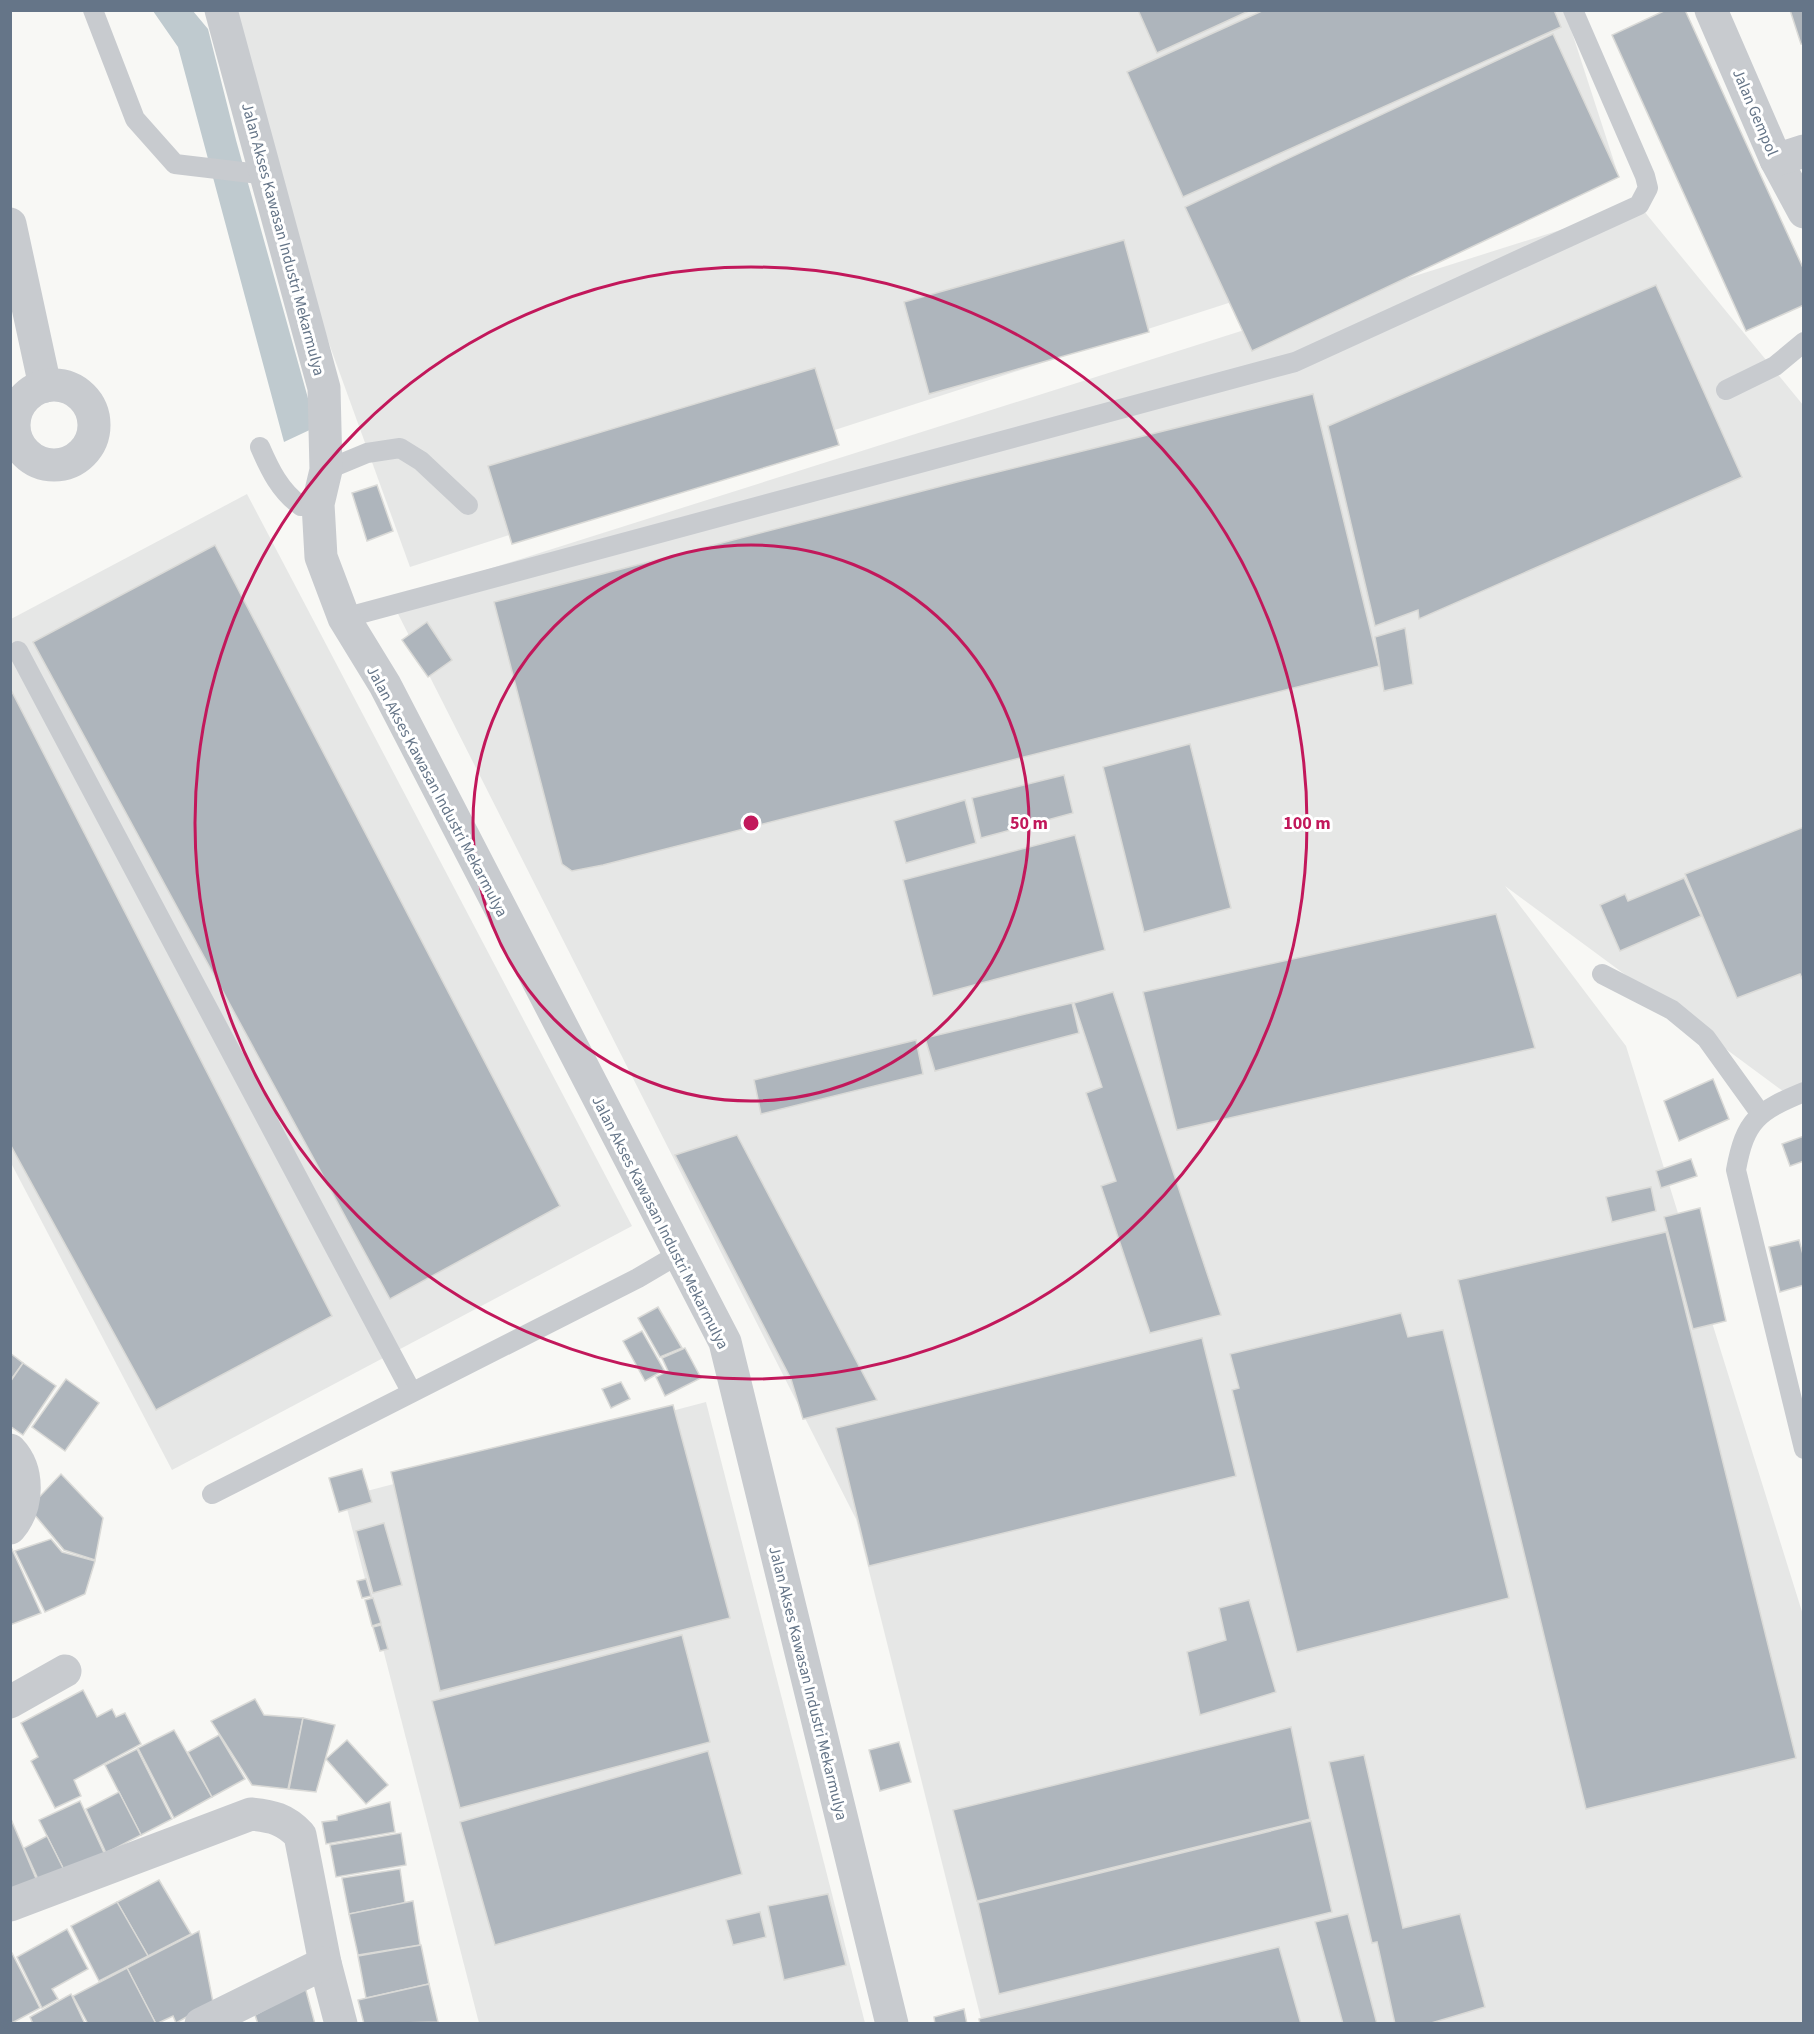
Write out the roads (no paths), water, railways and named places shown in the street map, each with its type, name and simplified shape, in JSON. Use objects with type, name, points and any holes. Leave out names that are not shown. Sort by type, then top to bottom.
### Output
[{"type":"street","name":"Jalan Akses Kawasan Industri Mekarmulya","points":[[221,10],[268,175],[324,388],[326,470],[318,504],[321,557],[344,618],[385,685],[725,1342],[892,2024]]},
{"type":"street","name":"Jalan Gempol","points":[[1711,10],[1790,155],[1803,212]]},
{"type":"street","points":[[10,224],[45,386]]},
{"type":"street","points":[[45,386],[72,389],[91,407],[94,435],[80,457],[54,467],[29,458],[14,436],[13,410],[28,394],[45,386]]},
{"type":"street","points":[[10,1450],[23,1472],[25,1490],[16,1516]]},
{"type":"street","points":[[10,1702],[65,1671]]},
{"type":"street","points":[[10,1905],[251,1814],[273,1816],[288,1823],[300,1835],[325,1964],[341,2024]]},
{"type":"street","points":[[201,2024],[325,1964]]},
{"type":"lane","points":[[93,10],[135,119],[175,164],[268,175]]},
{"type":"lane","points":[[344,618],[1295,362],[1639,205],[1648,189],[1645,176],[1573,10]]},
{"type":"lane","points":[[1726,390],[1775,366],[1803,342]]},
{"type":"lane","points":[[260,447],[270,470],[286,496],[300,506],[318,504]]},
{"type":"lane","points":[[326,470],[367,453],[400,448],[422,461],[468,505]]},
{"type":"lane","points":[[18,651],[411,1391]]},
{"type":"lane","points":[[1602,974],[1672,1010],[1706,1038],[1760,1113]]},
{"type":"lane","points":[[1803,1092],[1760,1113],[1742,1139],[1736,1170],[1803,1449]]},
{"type":"lane","points":[[212,1494],[411,1391],[638,1278],[679,1254]]}]
